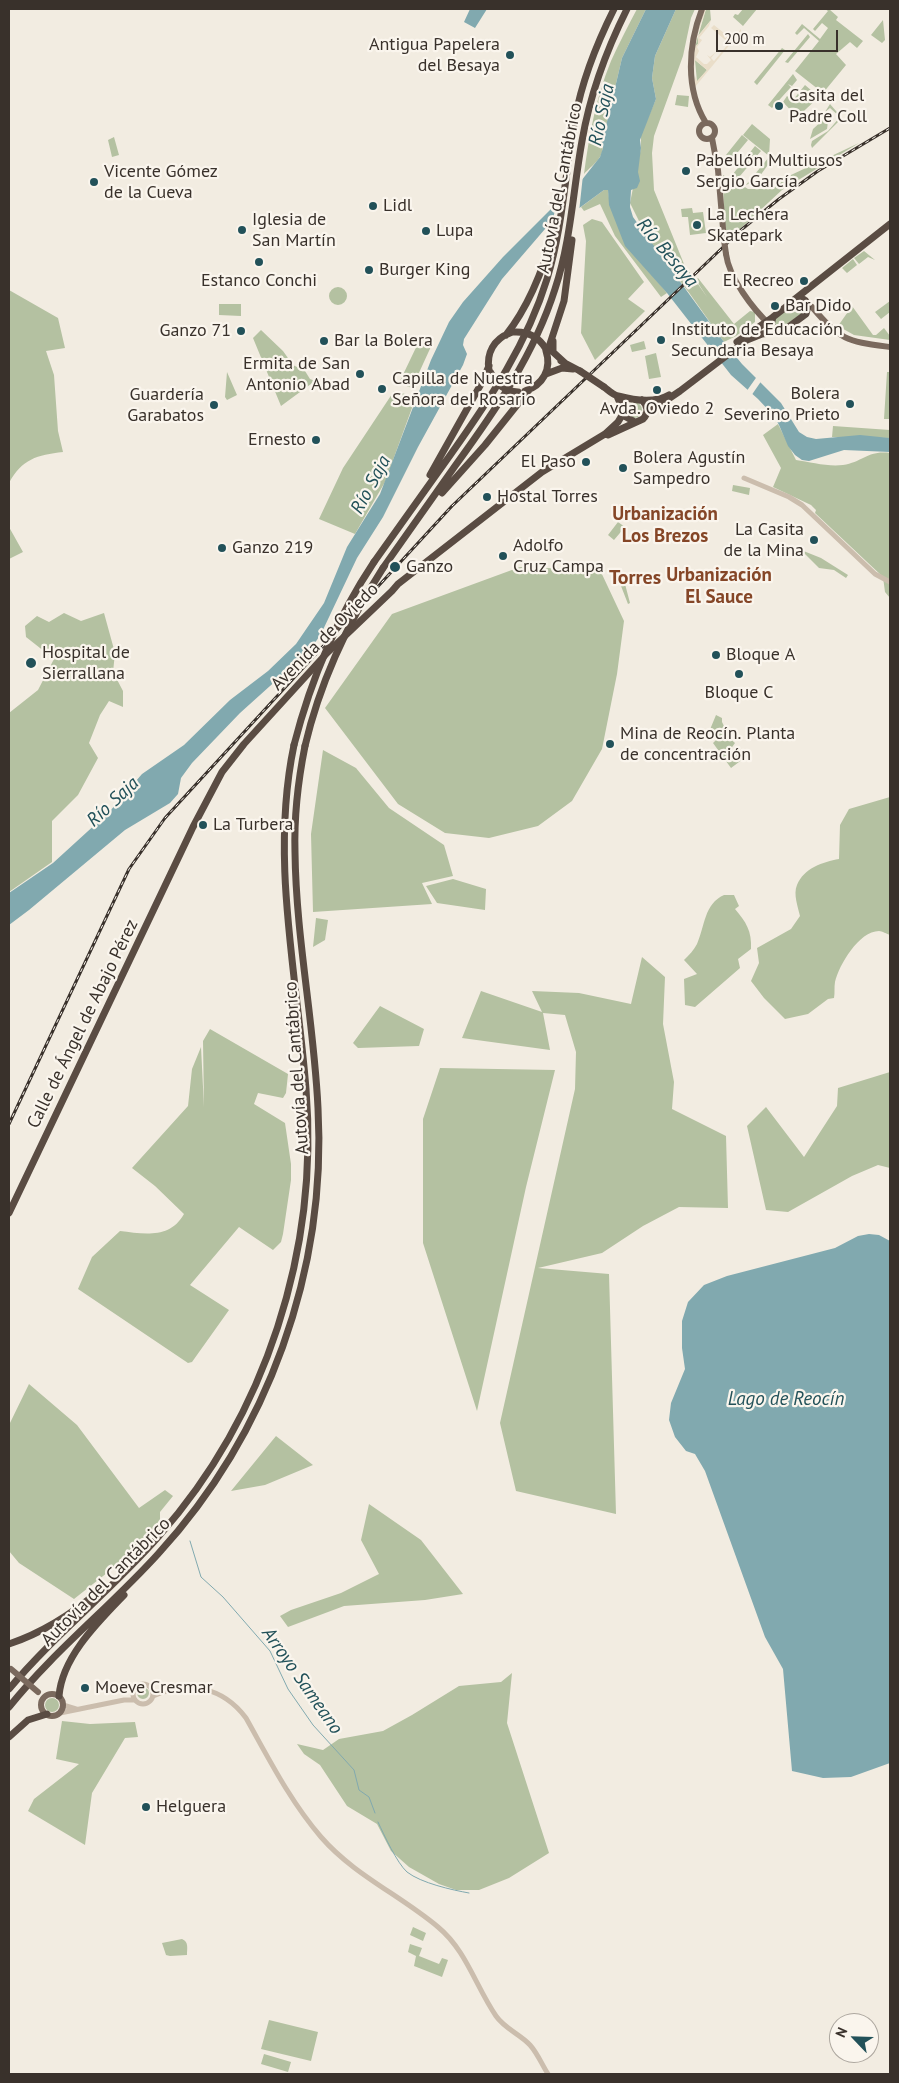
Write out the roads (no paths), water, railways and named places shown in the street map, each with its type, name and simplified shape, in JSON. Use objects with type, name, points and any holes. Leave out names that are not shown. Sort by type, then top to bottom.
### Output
[{"type":"highway","name":"Autovía del Cantábrico","points":[[9,1690],[45,1649],[147,1550],[178,1513],[230,1436],[267,1356],[292,1278],[303,1216],[307,1165],[307,1114],[283,851],[286,798],[294,744],[310,688],[325,650],[348,604],[374,562],[479,413],[509,367],[539,302],[551,253],[582,89],[596,48],[614,9]]},
{"type":"highway","name":"Autovía del Cantábrico","points":[[9,1707],[48,1662],[151,1562],[191,1515],[236,1448],[270,1380],[296,1305],[312,1232],[318,1180],[319,1113],[297,900],[294,852],[298,794],[305,746],[317,701],[333,659],[357,611],[384,567],[488,421],[519,372],[549,308],[570,242],[584,132],[594,90],[608,50],[627,9]]},
{"type":"highway","points":[[617,396],[627,419],[635,422],[643,419],[646,414],[890,224]]},
{"type":"highway","points":[[565,363],[555,354],[552,346],[564,301],[570,242]]},
{"type":"highway","points":[[529,390],[518,392],[503,388],[497,383],[490,370],[489,356],[493,346],[510,333],[551,253]]},
{"type":"highway","points":[[740,342],[775,330],[783,331],[806,314],[809,291],[814,284]]},
{"type":"highway","points":[[794,300],[802,298],[808,304]]},
{"type":"highway","points":[[384,567],[444,490],[529,390],[539,384],[546,374],[548,365],[547,352],[564,301]]},
{"type":"highway","points":[[771,318],[771,323],[775,330]]},
{"type":"highway","points":[[510,333],[531,334],[541,342],[547,352],[617,396],[656,400],[664,397],[702,372]]},
{"type":"highway","points":[[546,374],[562,368],[580,372]]},
{"type":"highway","points":[[374,562],[438,462],[490,370]]},
{"type":"highway","points":[[623,411],[626,402],[632,399]]},
{"type":"highway","points":[[642,400],[646,406],[646,414]]},
{"type":"highway","name":"Avenida de Oviedo","points":[[171,876],[208,799],[228,764],[266,719],[327,653],[401,581],[541,473],[605,434],[618,422],[623,411]]},
{"type":"highway","name":"Avenida de Oviedo","points":[[605,434],[608,435],[635,422]]},
{"type":"highway","name":"Calle de Ángel de Abajo Pérez","points":[[9,1213],[171,876]]},
{"type":"highway","points":[[9,1644],[58,1621],[100,1591],[144,1548],[194,1488],[196,1488]]},
{"type":"highway","points":[[59,1696],[62,1677],[82,1644],[106,1614],[154,1564],[191,1515]]},
{"type":"highway","points":[[9,1737],[31,1719],[47,1714]]},
{"type":"main road","points":[[702,9],[692,41],[690,62],[692,81],[704,124],[699,135],[713,149]]},
{"type":"main road","points":[[704,124],[712,124],[716,134],[712,138],[705,140]]},
{"type":"main road","points":[[712,138],[718,170],[726,254],[733,277],[757,309],[771,318]]},
{"type":"main road","points":[[808,304],[831,329],[844,338],[890,349]]},
{"type":"main road","points":[[757,309],[771,318]]},
{"type":"main road","points":[[750,332],[759,321],[757,309]]},
{"type":"main road","points":[[806,314],[816,317],[829,332],[845,342],[856,346],[890,349]]},
{"type":"main road","points":[[9,1667],[44,1699]]},
{"type":"main road","points":[[52,1694],[59,1696],[63,1705],[60,1713],[54,1716],[47,1714],[42,1709],[44,1699],[52,1694]]},
{"type":"street","points":[[744,478],[789,497],[802,505],[876,574],[890,582]]},
{"type":"street","points":[[124,1700],[132,1694],[138,1685],[148,1685],[152,1689],[165,1690],[187,1687],[207,1689],[226,1698],[238,1707],[291,1798],[321,1837],[336,1853],[367,1878],[437,1926],[449,1937],[460,1951],[496,2016],[507,2028],[530,2045],[548,2074]]},
{"type":"street","points":[[152,1689],[153,1696]]},
{"type":"street","points":[[132,1694],[138,1703],[145,1704],[153,1696],[165,1690]]},
{"type":"street","points":[[60,1713],[124,1700],[135,1700]]},
{"type":"street","points":[[63,1705],[77,1710]]},
{"type":"water","points":[[470,9],[487,9],[475,28],[464,22]]},
{"type":"water","points":[[646,9],[676,9],[655,56],[652,78],[656,99],[640,140],[638,172],[640,181],[637,188],[631,190],[630,207],[633,217],[724,342],[742,364],[781,403],[799,432],[807,437],[816,439],[860,435],[890,438],[890,452],[844,450],[809,461],[802,460],[795,455],[788,446],[774,416],[731,375],[667,293],[625,246],[609,205],[608,190],[604,190],[578,209],[556,219],[502,279],[464,339],[463,345],[467,354],[463,365],[418,447],[383,517],[357,558],[321,634],[310,650],[240,713],[192,763],[181,778],[178,794],[170,803],[125,830],[9,925],[9,893],[53,863],[110,811],[142,774],[184,745],[230,700],[268,671],[296,644],[324,603],[347,547],[380,494],[431,360],[449,322],[463,302],[503,257],[581,181],[600,157],[622,58]]},
{"type":"water","name":"Lago de Reocín","points":[[879,1235],[890,1241],[890,1763],[851,1777],[823,1778],[792,1771],[783,1669],[765,1637],[705,1471],[695,1454],[686,1451],[675,1437],[669,1420],[671,1403],[685,1369],[682,1348],[682,1321],[688,1302],[704,1285],[727,1276],[835,1248],[858,1236]]},
{"type":"waterway","name":"Arroyo Sameano","points":[[190,1541],[201,1577],[223,1597],[270,1651],[288,1689],[313,1725],[354,1770],[359,1790],[369,1797],[375,1813]]},
{"type":"waterway","name":"Arroyo Sameano","points":[[378,1822],[395,1856],[407,1872],[428,1883],[469,1893]]},
{"type":"railway","points":[[9,1124],[129,869],[165,818],[452,506],[741,230],[818,171],[890,128]]},
{"type":"place","name":"Antigua Papelera del Besaya","points":[[510,55]]},
{"type":"place","name":"Casita del Padre Coll","points":[[779,106]]},
{"type":"place","name":"Pabellón Multiusos Sergio García","points":[[686,171]]},
{"type":"place","name":"Vicente Gómez de la Cueva","points":[[94,182]]},
{"type":"place","name":"Lidl","points":[[373,206]]},
{"type":"place","name":"La Lechera Skatepark","points":[[697,225]]},
{"type":"place","name":"Iglesia de San Martín","points":[[242,230]]},
{"type":"place","name":"Lupa","points":[[426,231]]},
{"type":"place","name":"Estanco Conchi","points":[[259,262]]},
{"type":"place","name":"Burger King","points":[[369,270]]},
{"type":"place","name":"El Recreo","points":[[804,281]]},
{"type":"place","name":"Bar Dido","points":[[775,306]]},
{"type":"place","name":"Ganzo 71","points":[[241,331]]},
{"type":"place","name":"Instituto de Educación Secundaria Besaya","points":[[661,340]]},
{"type":"place","name":"Bar la Bolera","points":[[324,341]]},
{"type":"place","name":"Ermita de San Antonio Abad","points":[[360,374]]},
{"type":"place","name":"Capilla de Nuestra Señora del Rosario","points":[[382,389]]},
{"type":"place","name":"Avda. Oviedo 2","points":[[657,390]]},
{"type":"place","name":"Bolera Severino Prieto","points":[[850,404]]},
{"type":"place","name":"Guardería Garabatos","points":[[214,405]]},
{"type":"place","name":"Ernesto","points":[[316,440]]},
{"type":"place","name":"El Paso","points":[[586,462]]},
{"type":"place","name":"Bolera Agustín Sampedro","points":[[623,468]]},
{"type":"place","name":"Hostal Torres","points":[[487,497]]},
{"type":"place","name":"La Casita de la Mina","points":[[814,540]]},
{"type":"place","name":"Ganzo 219","points":[[222,548]]},
{"type":"place","name":"Adolfo Cruz Campa","points":[[503,556]]},
{"type":"place","name":"Ganzo","points":[[395,567]]},
{"type":"place","name":"Bloque A","points":[[716,655]]},
{"type":"place","name":"Hospital de Sierrallana","points":[[31,663]]},
{"type":"place","name":"Bloque C","points":[[739,674]]},
{"type":"place","name":"Mina de Reocín. Planta de concentración","points":[[610,744]]},
{"type":"place","name":"La Turbera","points":[[203,825]]},
{"type":"place","name":"Moeve Cresmar","points":[[85,1688]]},
{"type":"place","name":"Helguera","points":[[146,1807]]},
{"type":"district","name":"Urbanización Los Brezos","points":[[665,526]]},
{"type":"district","name":"Torres","points":[[635,578]]},
{"type":"district","name":"Urbanización El Sauce","points":[[719,587]]},
{"type":"water label","name":"Río Saja","points":[[602,115]]},
{"type":"water label","name":"Río Besaya","points":[[667,253]]},
{"type":"water label","name":"Río Saja","points":[[371,485]]},
{"type":"water label","name":"Río Saja","points":[[113,802]]}]
